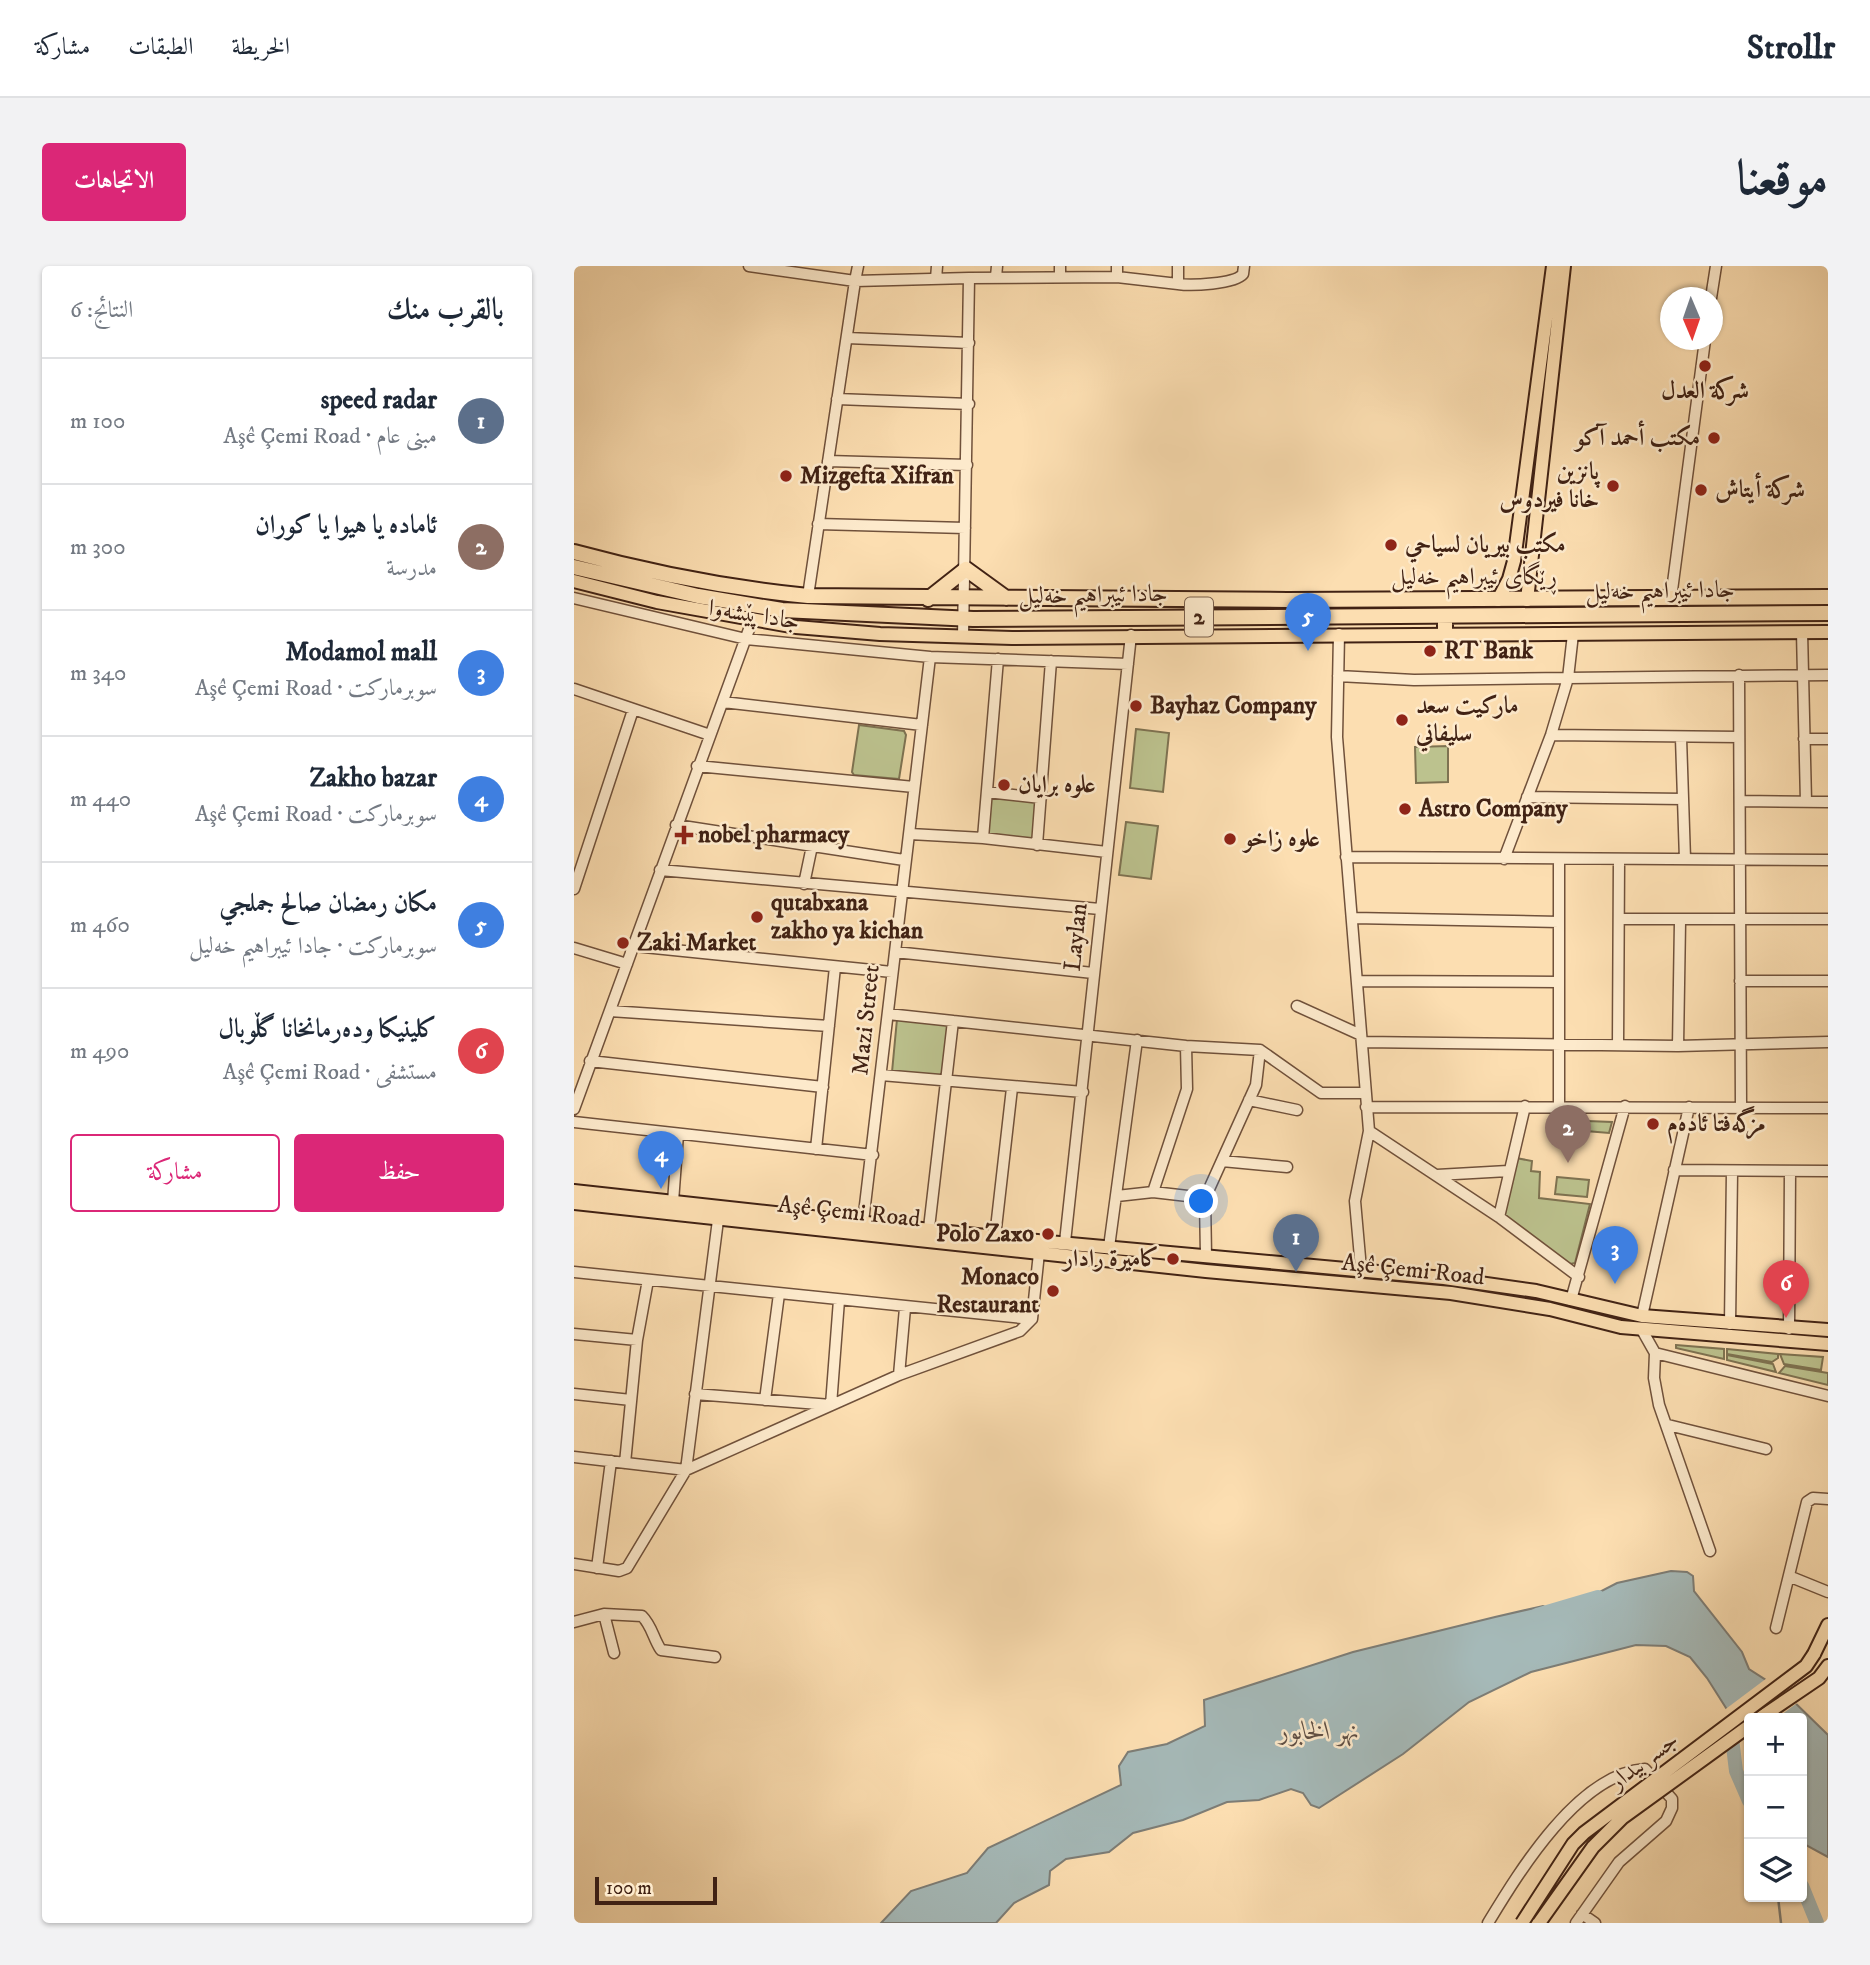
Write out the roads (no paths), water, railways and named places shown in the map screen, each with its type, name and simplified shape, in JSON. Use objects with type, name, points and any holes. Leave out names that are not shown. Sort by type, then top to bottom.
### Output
[{"type":"highway","name":"جادا ئیبراهیم خەلیل","points":[[574,552],[655,573],[746,590],[808,596],[1287,600]]},
{"type":"highway","name":"جادا ئیبراهیم خەلیل","points":[[574,567],[698,596],[782,610],[964,618],[1828,612]]},
{"type":"highway","points":[[928,599],[965,569],[1007,599]]},
{"type":"highway","points":[[1708,597],[1709,613]]},
{"type":"highway","points":[[1757,597],[1757,612]]},
{"type":"highway","name":"ڕێگای ئیبراهیم خەلیل","points":[[1287,600],[1828,597]]},
{"type":"highway","points":[[1445,616],[1446,634]]},
{"type":"main road","points":[[1498,600],[1509,579],[1514,561],[1553,266]]},
{"type":"main road","points":[[1527,600],[1564,266]]},
{"type":"main road","name":"جادا ئیبراهیم خەلیل","points":[[574,581],[752,621],[880,634],[963,637],[1828,632]]},
{"type":"main road","name":"Aşê Çemi Road","points":[[574,1191],[995,1237],[1361,1269],[1483,1283],[1642,1316],[1828,1330]]},
{"type":"main road","name":"Aşê Çemi Road","points":[[574,1203],[1039,1253],[1451,1293],[1550,1309],[1642,1330],[1825,1345]]},
{"type":"main road","name":"جسر بيدار","points":[[1522,1923],[1573,1844],[1584,1833],[1806,1666],[1828,1625]]},
{"type":"main road","points":[[1767,1713],[1819,1678],[1828,1667]]},
{"type":"main road","name":"جسر بيدار","points":[[1539,1923],[1592,1847],[1622,1818],[1744,1730]]},
{"type":"street","points":[[754,266],[855,281],[996,278],[1060,271],[1117,272],[1178,284],[1236,280],[1243,274],[1244,266]]},
{"type":"street","points":[[808,596],[858,266]]},
{"type":"street","points":[[936,279],[937,266]]},
{"type":"street","points":[[996,278],[997,266]]},
{"type":"street","points":[[1178,266],[1178,284]]},
{"type":"street","points":[[1713,287],[1716,266]]},
{"type":"street","points":[[963,637],[969,404],[969,278]]},
{"type":"street","points":[[846,338],[969,343]]},
{"type":"street","points":[[1671,598],[1704,350]]},
{"type":"street","points":[[837,399],[969,404]]},
{"type":"street","points":[[828,461],[967,465]]},
{"type":"street","points":[[818,524],[965,528]]},
{"type":"street","name":"جادا پێشەوا","points":[[574,598],[746,639],[930,657],[1128,664]]},
{"type":"street","points":[[574,1109],[752,621]]},
{"type":"street","points":[[1802,632],[1806,802]]},
{"type":"street","points":[[1339,634],[1337,737],[1369,1131],[1356,1201],[1361,1269]]},
{"type":"street","points":[[1504,859],[1551,735],[1568,678],[1573,634]]},
{"type":"street","name":"Laylan","points":[[1065,1242],[1131,635]]},
{"type":"street","name":"Mazi Street","points":[[863,1222],[930,657]]},
{"type":"street","points":[[983,838],[998,659]]},
{"type":"street","points":[[1037,845],[1051,661]]},
{"type":"street","points":[[1739,675],[1741,1107]]},
{"type":"street","points":[[1338,676],[1414,680],[1828,675]]},
{"type":"street","points":[[574,690],[710,735]]},
{"type":"street","points":[[723,702],[922,725]]},
{"type":"street","points":[[574,889],[633,710]]},
{"type":"street","points":[[1551,735],[1739,737]]},
{"type":"street","points":[[1681,738],[1685,859]]},
{"type":"street","points":[[1804,739],[1828,739]]},
{"type":"street","points":[[697,766],[914,787]]},
{"type":"street","points":[[987,792],[1041,798]]},
{"type":"street","points":[[1527,797],[1683,799]]},
{"type":"street","points":[[1740,801],[1828,802]]},
{"type":"street","points":[[676,825],[904,860]]},
{"type":"street","points":[[910,834],[983,838],[1107,852]]},
{"type":"street","points":[[804,884],[812,846]]},
{"type":"street","points":[[1346,857],[1828,860]]},
{"type":"street","points":[[1559,860],[1559,1106]]},
{"type":"street","points":[[1618,1045],[1619,860]]},
{"type":"street","points":[[660,870],[1100,909]]},
{"type":"street","points":[[1353,918],[1559,922]]},
{"type":"street","points":[[1620,919],[1680,922],[1828,919]]},
{"type":"street","points":[[1678,1045],[1680,922]]},
{"type":"street","points":[[631,953],[634,946],[892,972]]},
{"type":"street","points":[[574,947],[627,964]]},
{"type":"street","points":[[895,951],[1093,973]]},
{"type":"street","points":[[816,1149],[835,967]]},
{"type":"street","points":[[1357,981],[1559,982]]},
{"type":"street","points":[[1740,981],[1828,981]]},
{"type":"street","points":[[1297,1006],[1362,1038],[1559,1045],[1828,1042]]},
{"type":"street","points":[[610,1011],[829,1027]]},
{"type":"street","points":[[888,1014],[1186,1046],[1260,1049],[1321,1093],[1365,1093]]},
{"type":"street","points":[[929,1228],[953,1021]]},
{"type":"street","points":[[1109,1247],[1137,1040]]},
{"type":"street","points":[[1153,1192],[1187,1089],[1186,1046]]},
{"type":"street","points":[[1206,1255],[1205,1198],[1256,1085],[1260,1049]]},
{"type":"street","points":[[590,1061],[823,1087]]},
{"type":"street","points":[[881,1075],[1083,1092]]},
{"type":"street","points":[[995,1237],[1012,1087]]},
{"type":"street","points":[[1249,1101],[1297,1110]]},
{"type":"street","points":[[1499,1217],[1525,1106]]},
{"type":"street","points":[[1572,1300],[1625,1106]]},
{"type":"street","points":[[1366,1107],[1828,1108]]},
{"type":"street","points":[[1642,1316],[1689,1107]]},
{"type":"street","points":[[574,1122],[873,1155]]},
{"type":"street","points":[[1369,1131],[1499,1217],[1579,1277]]},
{"type":"street","points":[[673,1202],[678,1134]]},
{"type":"street","points":[[1222,1161],[1287,1167]]},
{"type":"street","points":[[1674,1170],[1828,1171]]},
{"type":"street","points":[[1436,1175],[1508,1171]]},
{"type":"street","points":[[1730,1324],[1731,1172]]},
{"type":"street","points":[[1789,1329],[1790,1172]]},
{"type":"street","points":[[1117,1196],[1153,1192],[1205,1198]]},
{"type":"street","points":[[574,1564],[619,1572],[627,1568],[686,1470],[718,1220]]},
{"type":"street","points":[[574,1457],[686,1470],[899,1375],[1020,1331],[1032,1319],[1039,1253]]},
{"type":"street","points":[[574,1272],[1032,1319]]},
{"type":"street","points":[[625,1463],[637,1340],[648,1280]]},
{"type":"street","points":[[765,1400],[779,1294]]},
{"type":"street","points":[[831,1405],[839,1300]]},
{"type":"street","points":[[899,1375],[905,1308]]},
{"type":"street","points":[[1642,1330],[1655,1353],[1655,1390],[1710,1551]]},
{"type":"street","points":[[574,1334],[637,1340]]},
{"type":"street","points":[[1655,1353],[1828,1396]]},
{"type":"street","points":[[574,1394],[631,1400]]},
{"type":"street","points":[[695,1394],[831,1405]]},
{"type":"street","points":[[1668,1424],[1766,1449]]},
{"type":"street","points":[[597,1568],[611,1461]]},
{"type":"street","points":[[1776,1628],[1810,1499],[1828,1499]]},
{"type":"street","points":[[1791,1577],[1828,1592]]},
{"type":"street","points":[[574,1622],[604,1614],[642,1616],[651,1625],[653,1637],[660,1650],[715,1657]]},
{"type":"street","points":[[604,1614],[614,1653]]},
{"type":"street","points":[[1488,1923],[1525,1866],[1566,1814],[1593,1791],[1633,1770],[1645,1769],[1672,1800],[1669,1816],[1619,1862],[1579,1918],[1595,1923]]},
{"type":"water","name":"نهر الخابور","points":[[1671,1571],[1687,1572],[1693,1576],[1694,1591],[1742,1652],[1749,1669],[1783,1691],[1806,1713],[1744,1713],[1744,1736],[1707,1678],[1690,1657],[1666,1646],[1636,1645],[1531,1672],[1469,1702],[1403,1754],[1319,1808],[1311,1805],[1303,1793],[1291,1789],[1259,1800],[1227,1802],[1183,1820],[1133,1833],[1109,1852],[1066,1859],[1050,1871],[1049,1885],[1014,1903],[996,1923],[881,1923],[911,1891],[967,1873],[988,1848],[1121,1785],[1119,1766],[1128,1752],[1167,1744],[1205,1726],[1204,1700],[1353,1652],[1495,1617],[1543,1606],[1559,1613],[1617,1583]]},
{"type":"water","name":"نهر الخابور","points":[[1807,1714],[1828,1735],[1828,1857],[1807,1846]]},
{"type":"waterway","name":"نهر الخابور","points":[[1537,1615],[1598,1597]]},
{"type":"waterway","name":"نهر الخابور","points":[[1731,1730],[1736,1771],[1744,1789]]},
{"type":"waterway","name":"نهر الخابور","points":[[1807,1898],[1817,1923]]},
{"type":"waterway","points":[[1779,1902],[1781,1923]]},
{"type":"place","name":"شركة العدل","points":[[1705,366]]},
{"type":"place","name":"مكتب أحمد آكو","points":[[1714,438]]},
{"type":"place","name":"Mizgefta Xifran","points":[[786,476]]},
{"type":"place","name":"پانزين خانا فيردوس","points":[[1613,486]]},
{"type":"place","name":"شركة أيتاش","points":[[1701,490]]},
{"type":"place","name":"مكتب بيريان لسياحي","points":[[1391,545]]},
{"type":"place","name":"مكان رمضان صالح جملجي","points":[[1308,651]]},
{"type":"place","name":"RT Bank","points":[[1430,651]]},
{"type":"place","name":"Bayhaz Company","points":[[1136,706]]},
{"type":"place","name":"ماركيت سعد سليفاني","points":[[1402,720]]},
{"type":"place","name":"علوه برايان","points":[[1004,785]]},
{"type":"place","name":"Astro Company","points":[[1405,809]]},
{"type":"place","name":"nobel pharmacy","points":[[684,835]]},
{"type":"place","name":"علوه زاخو","points":[[1230,839]]},
{"type":"place","name":"qutabxana zakho ya kichan","points":[[757,917]]},
{"type":"place","name":"Zaki Market","points":[[623,943]]},
{"type":"place","name":"مزگەفتا ئادەم","points":[[1653,1124]]},
{"type":"place","name":"ئاماده یا هیوا یا کوران","points":[[1568,1163]]},
{"type":"place","name":"Zakho bazar","points":[[661,1189]]},
{"type":"place","name":"Polo Zaxo","points":[[1048,1234]]},
{"type":"place","name":"كاميرة رادار","points":[[1173,1259]]},
{"type":"place","name":"speed radar","points":[[1296,1272]]},
{"type":"place","name":"Modamol mall","points":[[1615,1284]]},
{"type":"place","name":"Monaco Restaurant","points":[[1053,1291]]},
{"type":"place","name":"کلینیکا ودەرمانخانا گڵوبال","points":[[1786,1318]]}]
